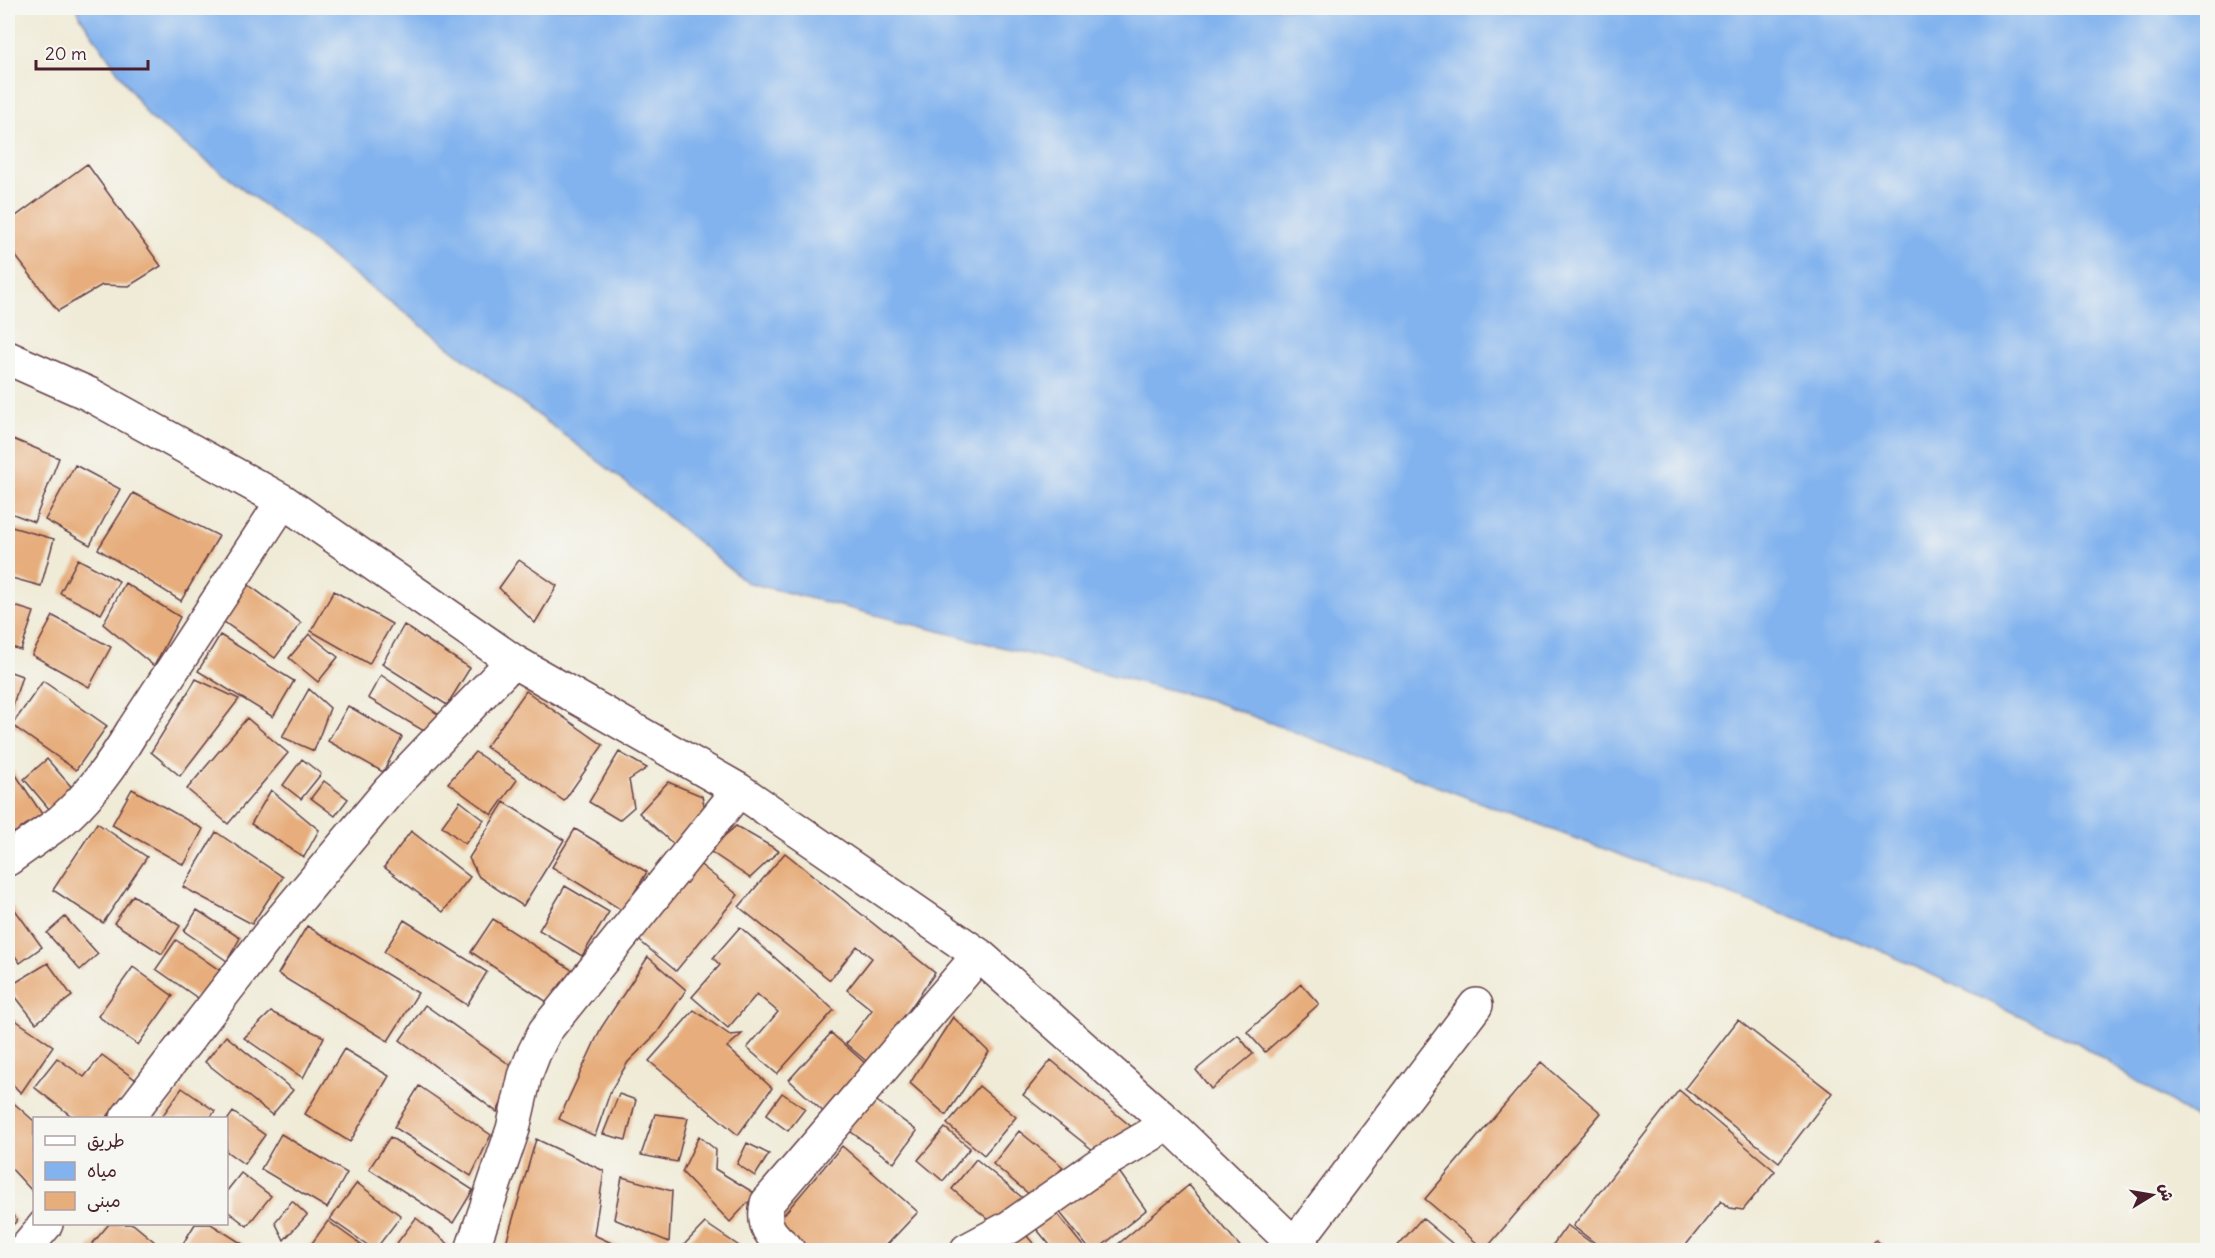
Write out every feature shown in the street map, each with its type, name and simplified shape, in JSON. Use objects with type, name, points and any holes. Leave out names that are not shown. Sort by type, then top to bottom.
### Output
[{"type":"street","points":[[8,358],[89,394],[284,501],[513,661],[739,790],[979,955],[1169,1124],[1297,1248],[1476,1005]]},
{"type":"street","points":[[8,859],[61,820],[89,793],[113,763],[284,501]]},
{"type":"street","points":[[129,1117],[267,937],[388,792],[513,661]]},
{"type":"street","points":[[472,1251],[513,1129],[525,1076],[545,1031],[739,790]]},
{"type":"street","points":[[788,1251],[768,1230],[764,1217],[767,1203],[979,955]]},
{"type":"street","points":[[967,1251],[1010,1227],[1097,1166],[1169,1124]]},
{"type":"street","points":[[24,1251],[45,1225]]},
{"type":"water","points":[[77,8],[2207,8],[2207,1126],[2078,1043],[1875,948],[1558,832],[1210,700],[746,582],[619,477],[149,117],[81,18]]},
{"type":"building","points":[[87,164],[161,266],[129,286],[102,285],[58,311],[8,246],[8,222]]},
{"type":"building","points":[[8,437],[59,458],[34,522],[8,512]]},
{"type":"building","points":[[75,465],[120,489],[90,545],[45,520]]},
{"type":"building","points":[[133,493],[219,536],[181,601],[98,549]]},
{"type":"building","points":[[8,526],[54,539],[41,586],[8,577]]},
{"type":"building","points":[[78,559],[119,581],[101,614],[60,593]]},
{"type":"building","points":[[519,560],[557,586],[535,623],[499,588]]},
{"type":"building","points":[[125,583],[180,617],[154,666],[103,624]]},
{"type":"building","points":[[246,583],[301,623],[275,658],[220,619]]},
{"type":"building","points":[[334,591],[392,624],[369,664],[311,631]]},
{"type":"building","points":[[8,604],[34,612],[21,650],[8,646]]},
{"type":"building","points":[[53,616],[111,647],[89,687],[32,655]]},
{"type":"building","points":[[404,625],[470,668],[447,705],[382,664]]},
{"type":"building","points":[[309,634],[338,657],[318,682],[289,658]]},
{"type":"building","points":[[220,635],[294,681],[273,717],[198,671]]},
{"type":"building","points":[[8,671],[22,676],[8,721]]},
{"type":"building","points":[[381,675],[439,715],[429,734],[368,698]]},
{"type":"building","points":[[196,679],[239,699],[180,776],[151,752]]},
{"type":"building","points":[[43,681],[107,726],[76,770],[12,725]]},
{"type":"building","points":[[309,689],[330,708],[314,751],[282,737]]},
{"type":"building","points":[[526,691],[603,745],[564,801],[486,747]]},
{"type":"building","points":[[348,706],[402,737],[383,772],[328,741]]},
{"type":"building","points":[[247,718],[288,753],[228,824],[187,789]]},
{"type":"building","points":[[475,752],[517,780],[492,815],[448,783]]},
{"type":"building","points":[[619,752],[647,768],[629,780],[634,807],[619,820],[589,802]]},
{"type":"building","points":[[47,759],[75,791],[50,810],[24,779]]},
{"type":"building","points":[[302,759],[321,774],[301,799],[283,785]]},
{"type":"building","points":[[8,763],[42,814],[14,833],[8,824]]},
{"type":"building","points":[[324,781],[348,799],[335,816],[311,798]]},
{"type":"building","points":[[668,782],[702,796],[708,822],[681,851],[639,813]]},
{"type":"building","points":[[132,789],[203,829],[184,865],[112,825]]},
{"type":"building","points":[[271,790],[319,830],[304,857],[251,824]]},
{"type":"building","points":[[460,801],[484,820],[465,844],[442,826]]},
{"type":"building","points":[[504,802],[564,840],[523,906],[479,877],[469,858]]},
{"type":"building","points":[[97,823],[147,857],[103,923],[53,890]]},
{"type":"building","points":[[736,826],[779,851],[750,878],[708,850]]},
{"type":"building","points":[[575,829],[647,872],[623,911],[552,867]]},
{"type":"building","points":[[411,831],[470,877],[443,912],[384,867]]},
{"type":"building","points":[[216,832],[283,877],[252,924],[183,887]]},
{"type":"building","points":[[785,853],[935,973],[871,1065],[846,1044],[872,1010],[847,990],[872,958],[857,946],[830,980],[739,907]]},
{"type":"building","points":[[697,862],[738,895],[676,971],[636,938]]},
{"type":"building","points":[[565,886],[609,912],[582,956],[539,930]]},
{"type":"building","points":[[133,895],[180,926],[162,954],[114,923]]},
{"type":"building","points":[[8,900],[42,947],[20,963],[8,946]]},
{"type":"building","points":[[197,910],[240,938],[227,961],[184,931]]},
{"type":"building","points":[[65,917],[98,954],[80,970],[47,933]]},
{"type":"building","points":[[493,919],[578,974],[556,1008],[471,952]]},
{"type":"building","points":[[404,920],[487,972],[467,1005],[384,952]]},
{"type":"building","points":[[307,926],[418,993],[388,1041],[278,974]]},
{"type":"building","points":[[740,927],[834,1010],[777,1074],[747,1048],[778,1012],[757,994],[728,1028],[692,997],[720,965],[713,958]]},
{"type":"building","points":[[176,940],[222,972],[202,1001],[156,969]]},
{"type":"building","points":[[648,957],[686,990],[657,1033],[628,1062],[611,1090],[595,1136],[559,1119],[601,1028]]},
{"type":"building","points":[[48,963],[72,996],[36,1023],[8,987]]},
{"type":"building","points":[[133,967],[173,996],[138,1045],[98,1016]]},
{"type":"building","points":[[1301,984],[1319,1004],[1265,1052],[1247,1032]]},
{"type":"building","points":[[425,1005],[517,1070],[497,1112],[400,1040]]},
{"type":"building","points":[[694,1010],[730,1035],[742,1034],[727,1047],[772,1088],[738,1135],[649,1061]]},
{"type":"building","points":[[271,1012],[324,1037],[303,1078],[244,1038]]},
{"type":"building","points":[[8,1015],[53,1046],[21,1093],[8,1080]]},
{"type":"building","points":[[953,1017],[989,1052],[946,1115],[910,1083]]},
{"type":"building","points":[[1738,1020],[1832,1093],[1779,1162],[1685,1088]]},
{"type":"building","points":[[831,1033],[874,1071],[831,1119],[789,1080]]},
{"type":"building","points":[[1238,1035],[1253,1054],[1211,1089],[1196,1070]]},
{"type":"building","points":[[226,1036],[293,1090],[272,1115],[205,1062]]},
{"type":"building","points":[[344,1049],[389,1076],[350,1142],[305,1114]]},
{"type":"building","points":[[102,1055],[136,1080],[107,1117],[73,1117],[34,1087],[57,1058],[84,1077]]},
{"type":"building","points":[[1051,1060],[1133,1128],[1103,1158],[1023,1095]]},
{"type":"building","points":[[1541,1062],[1601,1113],[1485,1250],[1425,1199]]},
{"type":"building","points":[[419,1086],[491,1135],[471,1176],[394,1127]]},
{"type":"building","points":[[979,1086],[1016,1117],[984,1155],[947,1124]]},
{"type":"building","points":[[182,1088],[215,1111],[211,1117],[166,1117],[163,1115]]},
{"type":"building","points":[[1679,1090],[1775,1171],[1743,1210],[1730,1208],[1721,1201],[1682,1250],[1604,1250],[1573,1226]]},
{"type":"building","points":[[782,1093],[805,1109],[788,1131],[766,1115]]},
{"type":"building","points":[[619,1094],[636,1100],[626,1140],[603,1134]]},
{"type":"building","points":[[870,1096],[917,1131],[894,1163],[847,1129]]},
{"type":"building","points":[[8,1098],[33,1120],[33,1192],[8,1165]]},
{"type":"building","points":[[233,1112],[265,1135],[244,1164],[228,1152],[228,1119]]},
{"type":"building","points":[[655,1114],[688,1118],[677,1162],[641,1155]]},
{"type":"building","points":[[945,1128],[970,1148],[943,1181],[918,1160]]},
{"type":"building","points":[[1019,1131],[1063,1167],[1036,1200],[993,1164]]},
{"type":"building","points":[[281,1134],[347,1173],[327,1208],[261,1169]]},
{"type":"building","points":[[699,1136],[716,1150],[715,1169],[756,1194],[730,1222],[682,1172]]},
{"type":"building","points":[[390,1137],[473,1190],[453,1223],[369,1169]]},
{"type":"building","points":[[536,1139],[604,1171],[594,1235],[627,1250],[504,1250]]},
{"type":"building","points":[[747,1143],[769,1154],[755,1176],[737,1164]]},
{"type":"building","points":[[842,1146],[918,1212],[882,1250],[801,1250],[775,1225]]},
{"type":"building","points":[[976,1159],[1024,1199],[1000,1229],[952,1189]]},
{"type":"building","points":[[1113,1163],[1146,1210],[1097,1250],[1090,1250],[1054,1205]]},
{"type":"building","points":[[241,1173],[271,1196],[247,1226],[228,1212],[228,1189]]},
{"type":"building","points":[[622,1177],[672,1191],[669,1242],[614,1219]]},
{"type":"building","points":[[357,1183],[401,1216],[375,1250],[330,1219]]},
{"type":"building","points":[[1189,1185],[1243,1250],[1111,1250]]},
{"type":"building","points":[[292,1201],[307,1215],[284,1240],[275,1222]]},
{"type":"building","points":[[8,1209],[17,1221],[8,1229]]},
{"type":"building","points":[[1054,1210],[1086,1250],[1054,1250],[1034,1226]]},
{"type":"building","points":[[416,1218],[456,1250],[407,1250],[397,1243]]},
{"type":"building","points":[[1422,1218],[1460,1250],[1394,1250]]},
{"type":"building","points":[[328,1221],[368,1250],[307,1250]]},
{"type":"building","points":[[705,1223],[745,1250],[679,1250]]},
{"type":"building","points":[[108,1225],[134,1225],[161,1247],[158,1250],[87,1250]]},
{"type":"building","points":[[194,1225],[213,1225],[252,1250],[179,1250]]},
{"type":"building","points":[[1567,1225],[1601,1250],[1549,1250]]},
{"type":"building","points":[[1019,1227],[1039,1250],[993,1250]]},
{"type":"building","points":[[1876,1240],[1889,1250],[1867,1250]]}]
